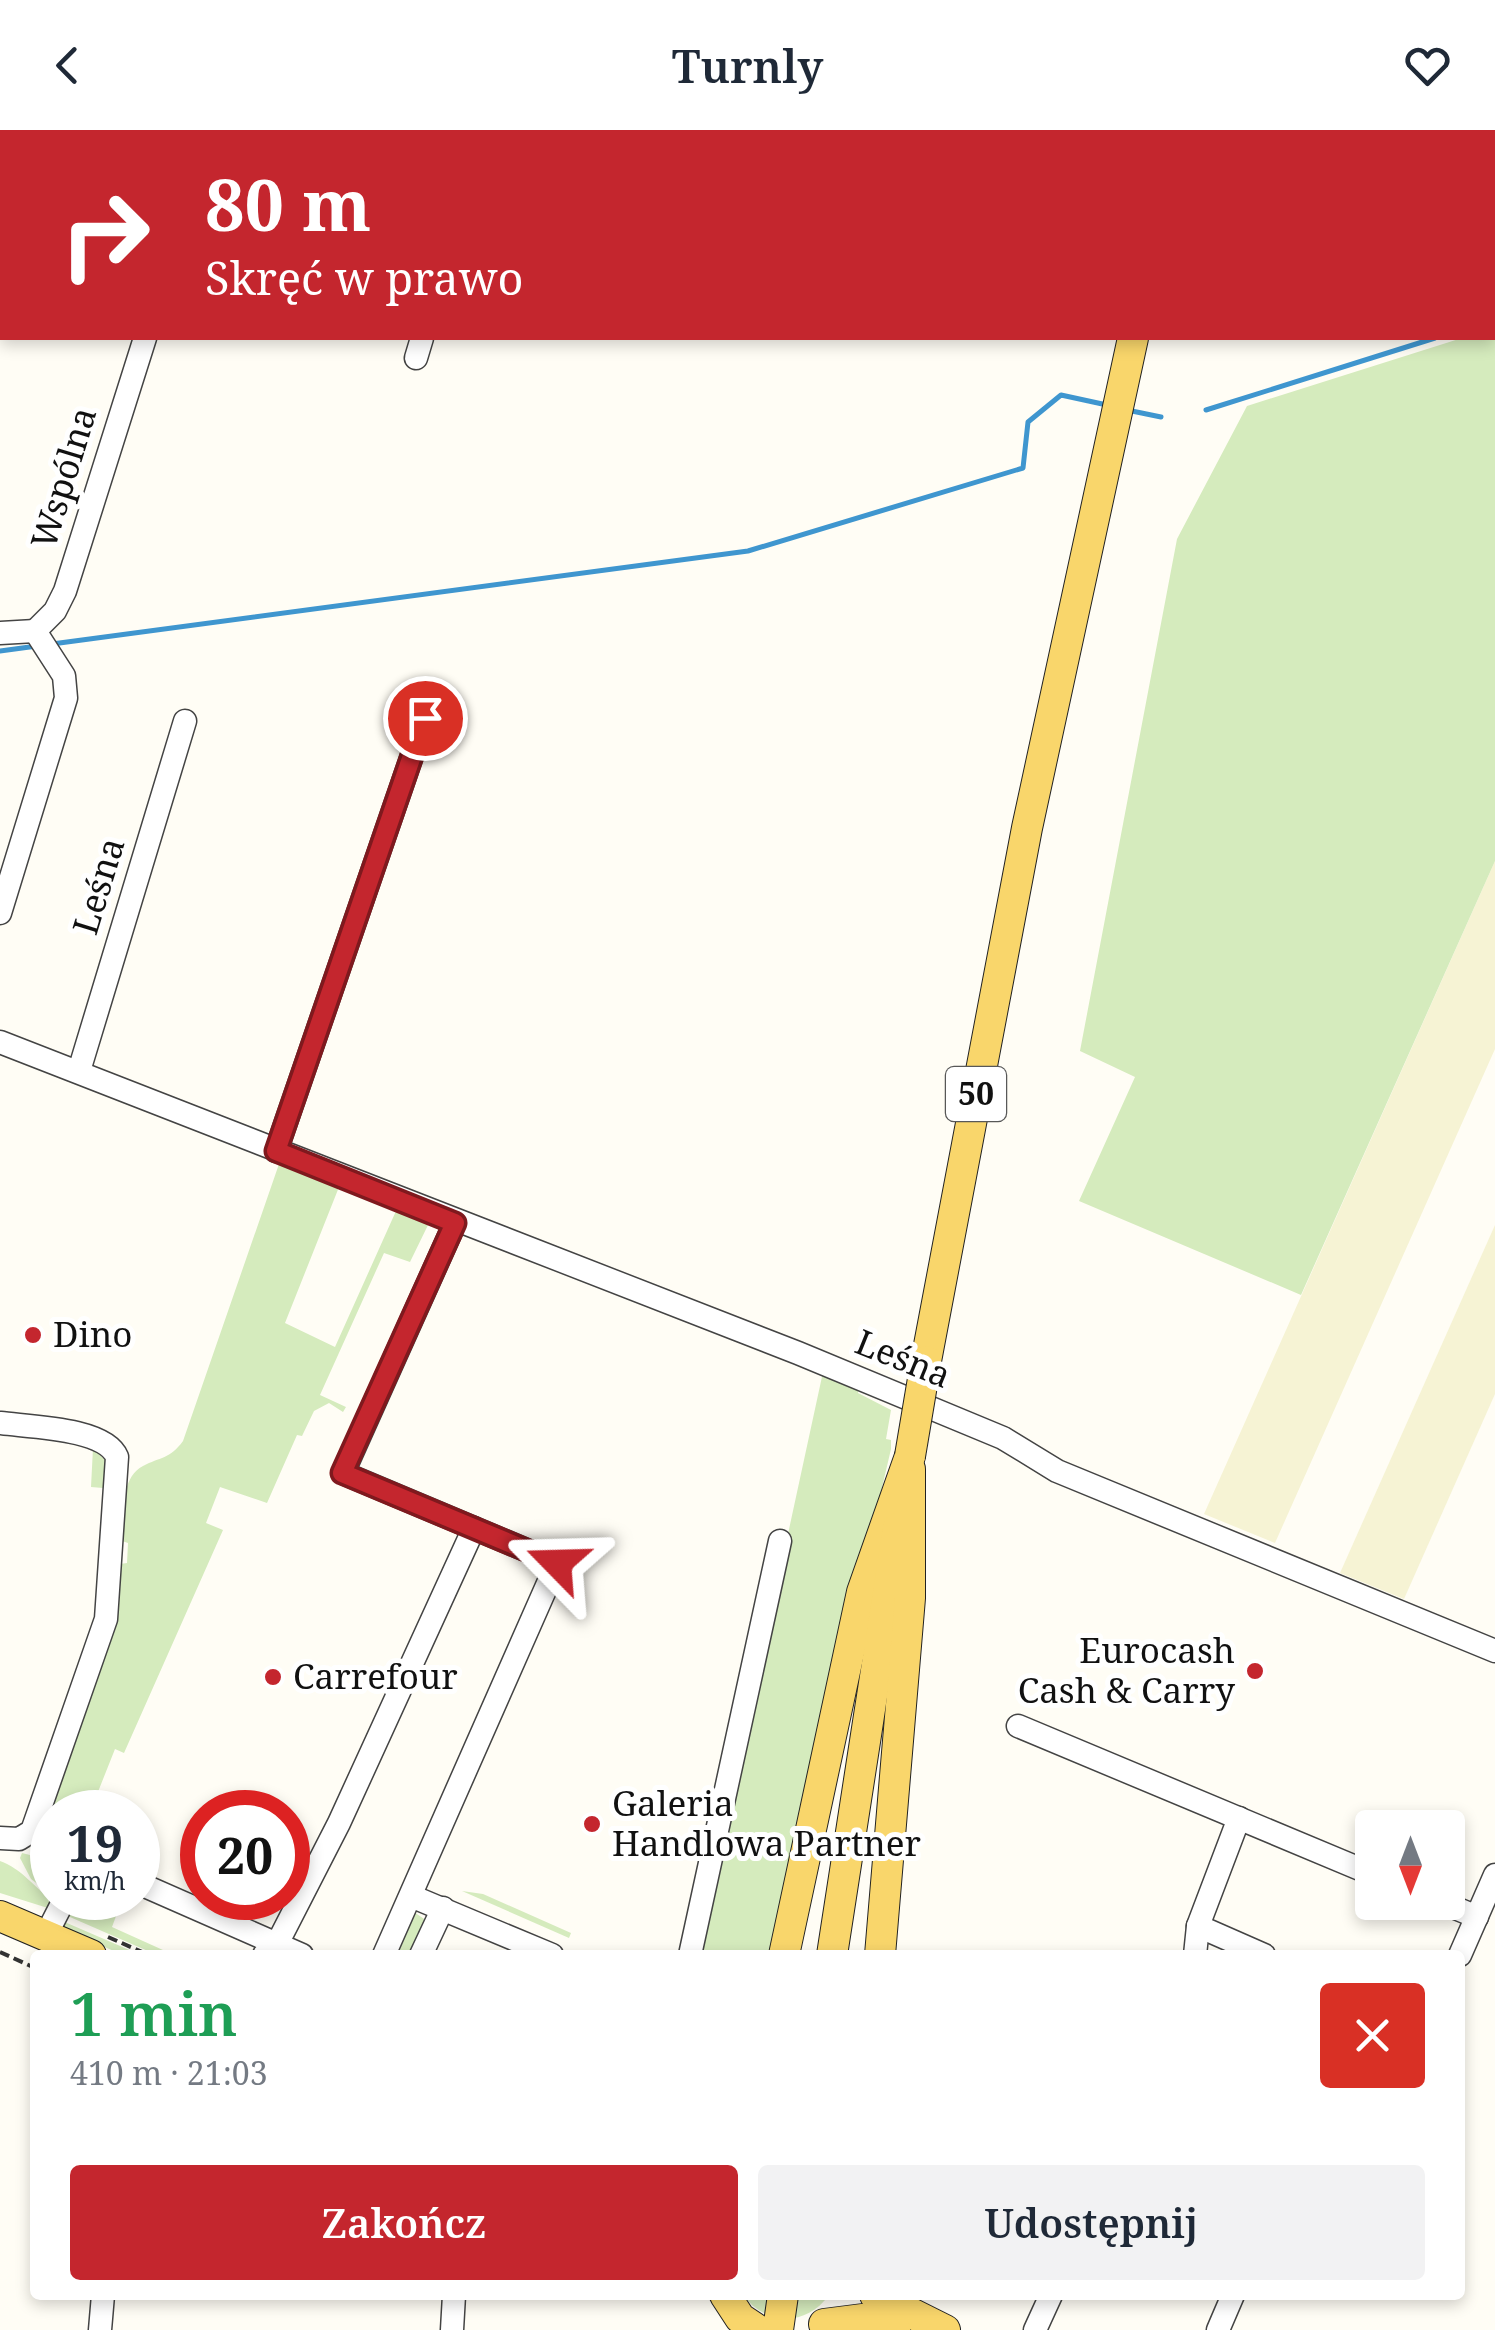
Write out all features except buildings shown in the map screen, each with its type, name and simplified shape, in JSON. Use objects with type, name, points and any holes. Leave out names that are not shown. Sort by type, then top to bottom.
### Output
[{"type":"main road","name":"50","points":[[833,1950],[926,1361],[1027,828],[1134,340]]},
{"type":"main road","points":[[785,1950],[862,1592],[910,1456]]},
{"type":"main road","points":[[880,1950],[910,1598],[910,1456]]},
{"type":"main road","points":[[0,1916],[44,1945]]},
{"type":"main road","points":[[0,1936],[44,1945]]},
{"type":"main road","points":[[778,2330],[782,2300]]},
{"type":"main road","points":[[818,2328],[843,2300]]},
{"type":"main road","points":[[885,2300],[945,2330]]},
{"type":"main road","points":[[729,2310],[758,2330]]},
{"type":"main road","points":[[818,2328],[862,2319],[896,2330]]},
{"type":"street","name":"Wspólna","points":[[40,638],[65,591],[144,340]]},
{"type":"street","points":[[0,633],[40,638],[64,676],[66,698],[0,914]]},
{"type":"street","points":[[276,1151],[425,718]]},
{"type":"street","name":"Leśna","points":[[79,1071],[185,721]]},
{"type":"street","name":"Leśna","points":[[0,1042],[455,1223],[830,1366],[1004,1438],[1088,1485],[1495,1651]]},
{"type":"street","points":[[386,1950],[557,1563],[342,1473],[455,1223]]},
{"type":"street","points":[[0,1423],[88,1436],[105,1441],[117,1457],[106,1618],[32,1831],[19,1839],[0,1838]]},
{"type":"street","points":[[273,1950],[339,1823],[474,1528]]},
{"type":"street","points":[[691,1950],[780,1542]]},
{"type":"street","points":[[1018,1726],[1355,1867]]},
{"type":"street","points":[[1196,1950],[1198,1926],[1239,1818]]},
{"type":"street","points":[[1463,1950],[1495,1876]]},
{"type":"street","points":[[160,1894],[270,1950]]},
{"type":"street","points":[[410,1896],[512,1950]]},
{"type":"street","points":[[1465,1912],[1477,1917]]},
{"type":"street","points":[[423,1950],[440,1913]]},
{"type":"street","points":[[440,1913],[539,1950]]},
{"type":"street","points":[[44,1945],[55,1920]]},
{"type":"street","points":[[1198,1926],[1253,1950]]},
{"type":"street","points":[[100,2330],[102,2300]]},
{"type":"street","points":[[452,2330],[454,2300]]},
{"type":"street","points":[[1035,2330],[1048,2300]]},
{"type":"street","points":[[1218,2330],[1231,2300]]},
{"type":"path","points":[[0,1952],[30,1966]]},
{"type":"shaded area","points":[[1495,861],[1495,1049],[1275,1543],[1204,1514]]},
{"type":"shaded area","points":[[1495,1225],[1495,1394],[1404,1599],[1340,1573]]},
{"type":"green space","points":[[1456,340],[1495,340],[1495,861],[1301,1295],[1079,1201],[1135,1077],[1080,1051],[1177,539],[1247,406]]},
{"type":"green space","points":[[279,1164],[339,1187],[285,1323],[335,1347],[396,1211],[429,1223],[410,1262],[384,1253],[320,1395],[346,1407],[343,1412],[329,1403],[314,1411],[302,1436],[297,1435],[267,1503],[220,1487],[206,1523],[223,1530],[124,1753],[115,1749],[99,1790],[57,1790],[115,1620],[120,1564],[127,1563],[128,1543],[122,1541],[126,1489],[135,1472],[169,1454],[183,1441]]},
{"type":"green space","points":[[823,1372],[858,1387],[858,1393],[891,1410],[886,1439],[891,1440],[891,1449],[774,1950],[698,1950]]},
{"type":"green space","points":[[93,1448],[107,1462],[97,1607],[103,1488],[91,1487]]},
{"type":"green space","points":[[22,1853],[30,1855],[30,1877],[20,1858]]},
{"type":"green space","points":[[0,1861],[30,1881],[30,1902],[0,1893]]},
{"type":"green space","points":[[462,1891],[483,1894],[571,1933],[569,1938]]},
{"type":"green space","points":[[414,1912],[427,1921],[416,1950],[395,1950]]},
{"type":"green space","points":[[60,1920],[129,1950],[112,1950],[61,1928]]},
{"type":"green space","points":[[77,1920],[115,1920],[112,1927],[163,1950],[146,1950]]},
{"type":"green space","points":[[748,2300],[824,2300],[809,2313],[786,2319],[763,2313]]},
{"type":"waterway","points":[[1206,410],[1429,340]]},
{"type":"waterway","points":[[52,644],[748,551],[1023,468],[1028,422],[1061,395],[1107,405]]},
{"type":"waterway","points":[[1127,410],[1161,417]]},
{"type":"waterway","points":[[0,651],[37,646]]},
{"type":"place","name":"Dino","points":[[33,1335]]},
{"type":"place","name":"Eurocash Cash & Carry","points":[[1255,1671]]},
{"type":"place","name":"Carrefour","points":[[273,1677]]},
{"type":"place","name":"Galeria Handlowa Partner","points":[[592,1824]]},
{"type":"route","points":[[425,718],[276,1151],[455,1223],[342,1473],[557,1563]]}]
